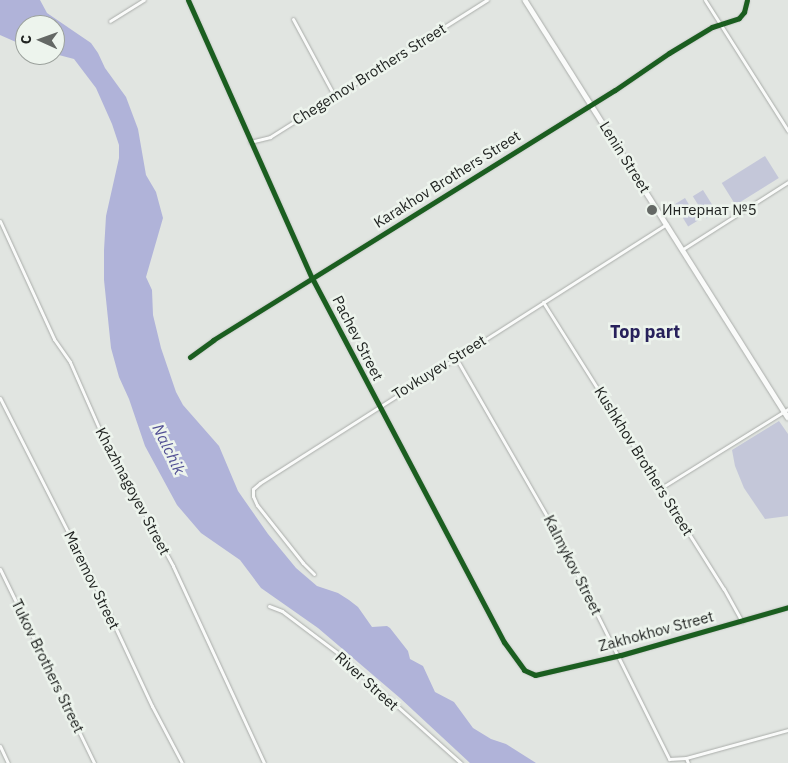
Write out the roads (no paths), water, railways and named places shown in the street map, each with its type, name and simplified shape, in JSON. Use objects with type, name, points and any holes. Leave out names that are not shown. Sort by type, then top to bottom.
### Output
[{"type":"street","points":[[110,21],[144,0]]},
{"type":"street","name":"Pachev Street","points":[[188,0],[312,278],[504,642],[519,664],[530,674]]},
{"type":"street","name":"Chegemov Brothers Street","points":[[250,142],[263,141],[270,137],[487,0]]},
{"type":"street","name":"Lenin Street","points":[[526,0],[786,410],[788,417]]},
{"type":"street","points":[[705,0],[788,131]]},
{"type":"street","name":"Karakhov Brothers Street","points":[[190,357],[213,340],[591,104],[669,53],[740,16],[744,12],[746,0]]},
{"type":"street","points":[[293,19],[334,95]]},
{"type":"street","points":[[683,249],[788,182]]},
{"type":"street","name":"Khazhnagoyev Street","points":[[0,221],[54,339],[70,362],[110,450],[169,559],[264,763]]},
{"type":"street","name":"Tovkuyev Street","points":[[314,574],[257,505],[253,496],[253,489],[379,405],[667,224]]},
{"type":"street","name":"Kushkhov Brothers Street","points":[[543,302],[661,488],[742,621]]},
{"type":"street","name":"Kalmykov Street","points":[[456,358],[536,493],[590,597],[616,656],[666,755],[673,761],[788,730]]},
{"type":"street","name":"Maremov Street","points":[[0,398],[182,763]]},
{"type":"street","points":[[661,488],[786,410]]},
{"type":"street","name":"Tukov Brothers Street","points":[[0,569],[94,763]]},
{"type":"street","name":"River Street","points":[[269,606],[282,611],[339,654],[461,763]]},
{"type":"street","name":"Zakhokhov Street","points":[[530,674],[535,675],[616,656],[788,607]]},
{"type":"street","points":[[0,746],[8,763]]},
{"type":"street","points":[[686,758],[688,763]]},
{"type":"water","points":[[0,0],[40,0],[50,15],[15,15],[15,42],[0,35]]},
{"type":"water","name":"Nalchik","points":[[65,25],[91,43],[105,68],[126,97],[138,129],[146,175],[156,192],[163,218],[146,277],[152,290],[153,315],[161,348],[176,392],[183,405],[219,446],[238,491],[268,534],[296,568],[317,586],[338,593],[349,600],[358,607],[372,627],[387,626],[390,628],[408,651],[410,659],[423,666],[435,692],[454,702],[473,728],[491,739],[506,744],[536,763],[470,763],[400,698],[318,628],[261,588],[240,560],[201,533],[177,505],[145,446],[129,399],[119,377],[111,348],[104,280],[104,250],[106,216],[119,158],[119,145],[96,88],[74,59],[65,57]]},
{"type":"place","name":"Интернат №5","points":[[652,210]]},
{"type":"district","name":"Top part","points":[[645,332]]}]
